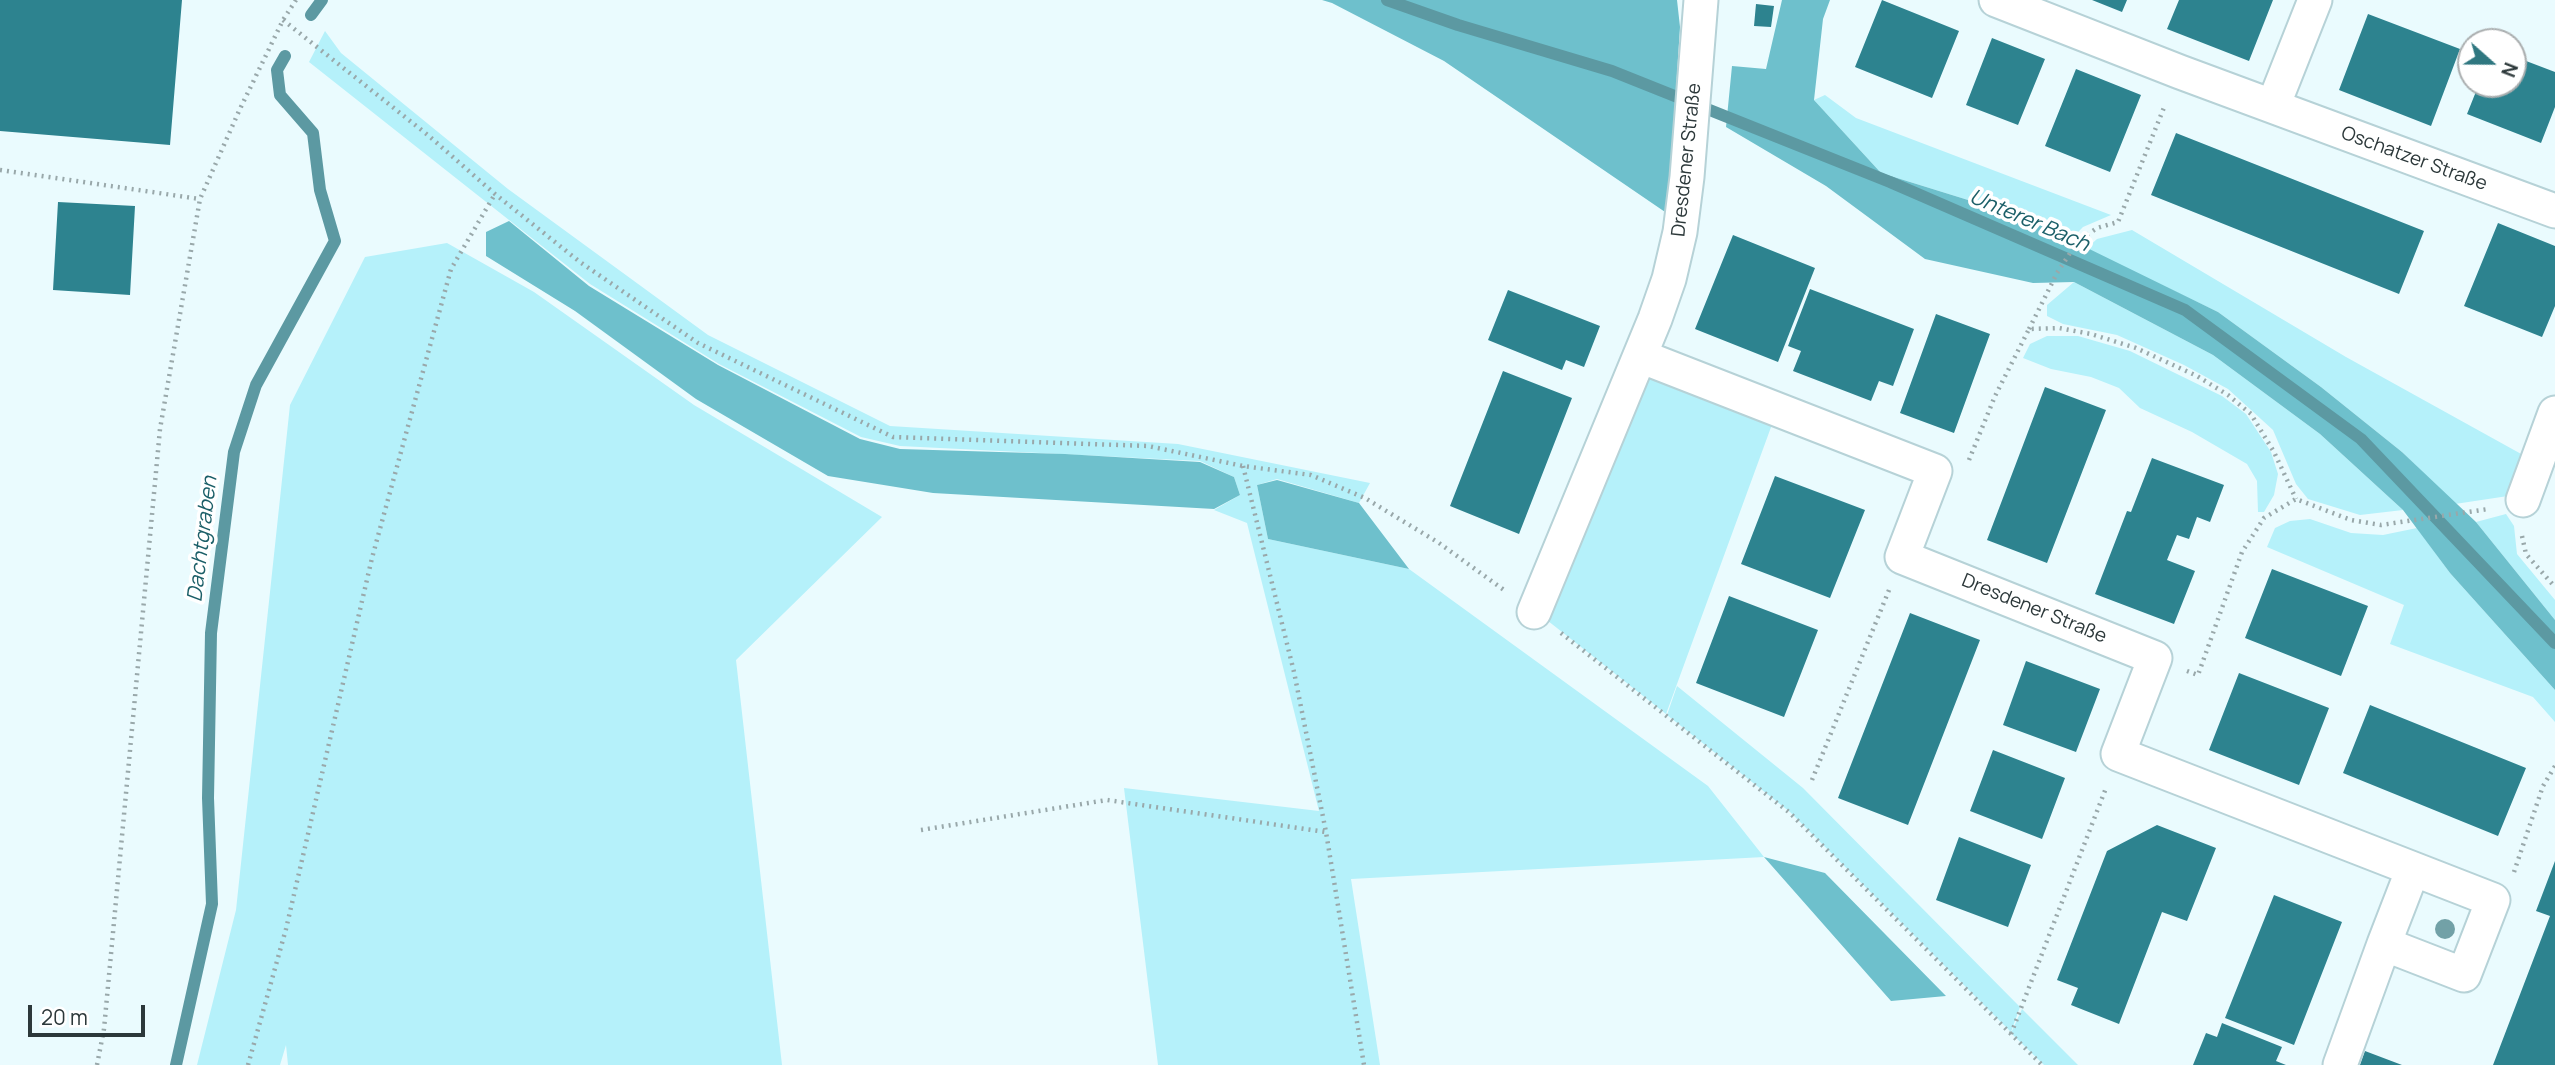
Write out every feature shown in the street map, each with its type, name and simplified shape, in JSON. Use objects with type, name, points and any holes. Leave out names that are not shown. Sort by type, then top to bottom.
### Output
[{"type":"street","name":"Dresdener Straße","points":[[1534,612],[1669,279],[1680,232],[1688,177],[1701,0]]},
{"type":"street","name":"Oschatzer Straße","points":[[1996,0],[2180,72],[2555,211]]},
{"type":"street","points":[[2273,106],[2315,0]]},
{"type":"street","points":[[1640,356],[1935,471],[1902,557]]},
{"type":"street","points":[[2523,500],[2555,413]]},
{"type":"street","name":"Dresdener Straße","points":[[1902,557],[2155,658]]},
{"type":"street","points":[[2155,658],[2118,754],[2493,900],[2464,975],[2385,944]]},
{"type":"street","points":[[2340,1065],[2413,869]]},
{"type":"path","points":[[97,1065],[104,1030],[160,429],[200,199],[239,111],[283,20],[296,0]]},
{"type":"path","points":[[283,20],[429,136],[495,194],[580,262],[698,343],[893,437],[1148,446],[1243,466],[1311,475],[1365,498],[1439,542],[1493,582]]},
{"type":"path","points":[[1935,471],[1961,481],[1994,396],[2057,273],[2078,241],[2097,228],[2118,222],[2149,141],[2180,72]]},
{"type":"path","points":[[0,170],[200,199]]},
{"type":"path","points":[[248,1065],[286,929],[372,558],[451,269],[495,194]]},
{"type":"path","points":[[2029,329],[2070,330],[2136,348],[2197,376],[2228,395],[2251,414],[2274,452],[2296,499],[2361,522],[2381,525],[2454,514]]},
{"type":"path","points":[[1243,466],[1294,672],[1326,832],[1364,1065]]},
{"type":"path","points":[[2155,658],[2198,675],[2242,552],[2264,518],[2296,499]]},
{"type":"path","points":[[1812,780],[1902,557]]},
{"type":"path","points":[[1534,612],[1790,813],[2042,1065]]},
{"type":"path","points":[[2011,1034],[2118,754]]},
{"type":"path","points":[[2493,900],[2511,881],[2543,786],[2555,766]]},
{"type":"path","points":[[921,830],[1107,800],[1326,832]]},
{"type":"shaded area","points":[[1322,0],[1677,0],[1680,27],[1668,214],[1444,61]]},
{"type":"shaded area","points":[[1782,0],[1830,0],[1823,19],[1814,100],[1881,173],[2026,218],[2218,312],[2321,387],[2402,452],[2476,522],[2555,620],[2555,690],[2450,573],[2403,510],[2320,434],[2213,355],[2074,282],[2033,283],[1925,259],[1826,186],[1726,127],[1732,66],[1766,69]]},
{"type":"shaded area","points":[[325,31],[341,53],[508,189],[708,335],[890,426],[1178,444],[1370,483],[1359,503],[1277,479],[1257,485],[1268,539],[1409,569],[1708,786],[1764,857],[1351,879],[1380,1065],[1158,1065],[1124,788],[1319,811],[1247,523],[1214,510],[1240,495],[1234,477],[1200,461],[900,446],[861,437],[719,364],[590,284],[309,62]]},
{"type":"shaded area","points":[[1825,95],[1856,118],[2111,215],[2083,227],[2070,240],[2026,218],[1881,173],[1814,100]]},
{"type":"shaded area","points":[[509,221],[589,286],[718,365],[860,439],[900,449],[1065,454],[1200,462],[1234,477],[1240,495],[1214,509],[933,493],[828,476],[696,399],[575,311],[486,256],[486,232]]},
{"type":"shaded area","points":[[2132,230],[2346,357],[2523,455],[2508,496],[2455,504],[2402,452],[2321,387],[2218,312],[2086,249],[2097,239]]},
{"type":"shaded area","points":[[447,243],[534,292],[694,405],[882,517],[736,660],[782,1065],[288,1065],[286,1045],[280,1065],[197,1065],[236,910],[290,405],[365,257]]},
{"type":"shaded area","points":[[2074,282],[2213,355],[2320,434],[2403,510],[2360,515],[2308,499],[2296,484],[2273,430],[2228,389],[2184,365],[2117,335],[2063,324],[2047,316],[2047,305]]},
{"type":"shaded area","points":[[2047,336],[2078,336],[2130,351],[2222,396],[2246,414],[2271,452],[2278,474],[2274,495],[2264,512],[2258,512],[2257,481],[2247,464],[2192,432],[2140,408],[2119,388],[2091,377],[2051,369],[2023,358],[2030,344]]},
{"type":"shaded area","points":[[1645,368],[1774,419],[1666,714],[1543,617]]},
{"type":"shaded area","points":[[1277,480],[1359,503],[1409,569],[1268,539],[1257,485]]},
{"type":"shaded area","points":[[2506,514],[2514,526],[2517,554],[2555,600],[2555,620],[2476,522]]},
{"type":"shaded area","points":[[2310,519],[2351,533],[2383,535],[2417,528],[2450,573],[2555,690],[2555,722],[2533,697],[2390,644],[2404,605],[2267,547],[2275,528],[2290,521]]},
{"type":"shaded area","points":[[1677,686],[1803,788],[2020,1007],[2011,1032],[1790,812],[1667,715]]},
{"type":"shaded area","points":[[1764,857],[1825,873],[1946,996],[1891,1001]]},
{"type":"shaded area","points":[[2022,1009],[2078,1065],[2044,1065],[2011,1033]]},
{"type":"building","points":[[0,0],[182,0],[170,145],[0,131]]},
{"type":"building","points":[[1882,0],[1959,31],[1932,98],[1855,67]]},
{"type":"building","points":[[2092,0],[2127,0],[2122,12]]},
{"type":"building","points":[[2179,0],[2273,0],[2249,61],[2167,29]]},
{"type":"building","points":[[1756,4],[1774,6],[1771,27],[1754,26]]},
{"type":"building","points":[[2368,14],[2457,48],[2457,57],[2431,126],[2339,90]]},
{"type":"building","points":[[1992,38],[2045,59],[2018,125],[1966,105]]},
{"type":"building","points":[[2527,61],[2555,72],[2555,107],[2541,143],[2467,114],[2473,98],[2527,98]]},
{"type":"building","points":[[2076,69],[2141,95],[2110,172],[2045,146]]},
{"type":"building","points":[[2176,133],[2424,231],[2399,294],[2151,195]]},
{"type":"building","points":[[58,202],[135,206],[130,295],[53,290]]},
{"type":"building","points":[[2498,223],[2555,246],[2555,306],[2542,337],[2464,306]]},
{"type":"building","points":[[1733,235],[1815,268],[1778,362],[1695,329]]},
{"type":"building","points":[[1810,289],[1914,329],[1893,386],[1879,381],[1871,401],[1793,371],[1801,351],[1788,346]]},
{"type":"building","points":[[1508,290],[1600,326],[1584,367],[1566,360],[1562,370],[1488,340]]},
{"type":"building","points":[[1936,314],[1990,334],[1954,433],[1900,413]]},
{"type":"building","points":[[1503,371],[1572,398],[1519,534],[1450,506]]},
{"type":"building","points":[[2045,387],[2106,410],[2047,563],[1987,540]]},
{"type":"building","points":[[2152,458],[2224,485],[2210,522],[2197,517],[2189,539],[2177,535],[2167,560],[2195,571],[2174,624],[2095,594],[2127,511],[2131,512]]},
{"type":"building","points":[[1775,476],[1865,510],[1830,598],[1741,564]]},
{"type":"building","points":[[2272,569],[2368,606],[2341,676],[2245,638]]},
{"type":"building","points":[[1729,596],[1818,630],[1784,717],[1696,683]]},
{"type":"building","points":[[1910,613],[1980,640],[1908,825],[1838,798]]},
{"type":"building","points":[[2026,661],[2100,689],[2076,752],[2003,725]]},
{"type":"building","points":[[2239,673],[2329,708],[2299,785],[2209,750]]},
{"type":"building","points":[[2370,705],[2526,768],[2498,836],[2343,773]]},
{"type":"building","points":[[1993,750],[2065,778],[2042,839],[1970,811]]},
{"type":"building","points":[[2157,825],[2216,848],[2187,921],[2162,912],[2119,1024],[2071,1005],[2078,988],[2057,980],[2107,851]]},
{"type":"building","points":[[1959,837],[2031,865],[2008,927],[1936,900]]},
{"type":"building","points":[[2555,861],[2555,1065],[2493,1065],[2550,916],[2536,911]]},
{"type":"building","points":[[2274,895],[2342,922],[2294,1045],[2225,1018]]},
{"type":"building","points":[[2222,1023],[2282,1047],[2276,1061],[2286,1065],[2193,1065],[2206,1033],[2217,1037]]},
{"type":"building","points":[[2365,1051],[2402,1065],[2360,1065]]},
{"type":"waterway","name":"Dachtgraben","points":[[311,15],[322,0]]},
{"type":"waterway","name":"Unterer Bach","points":[[1387,0],[1458,25],[1612,71],[1890,182],[2185,310],[2361,439],[2555,643]]},
{"type":"waterway","name":"Dachtgraben","points":[[176,1065],[212,904],[208,798],[211,633],[234,452],[256,385],[335,241],[320,190],[313,133],[280,95],[277,70],[285,56]]}]
